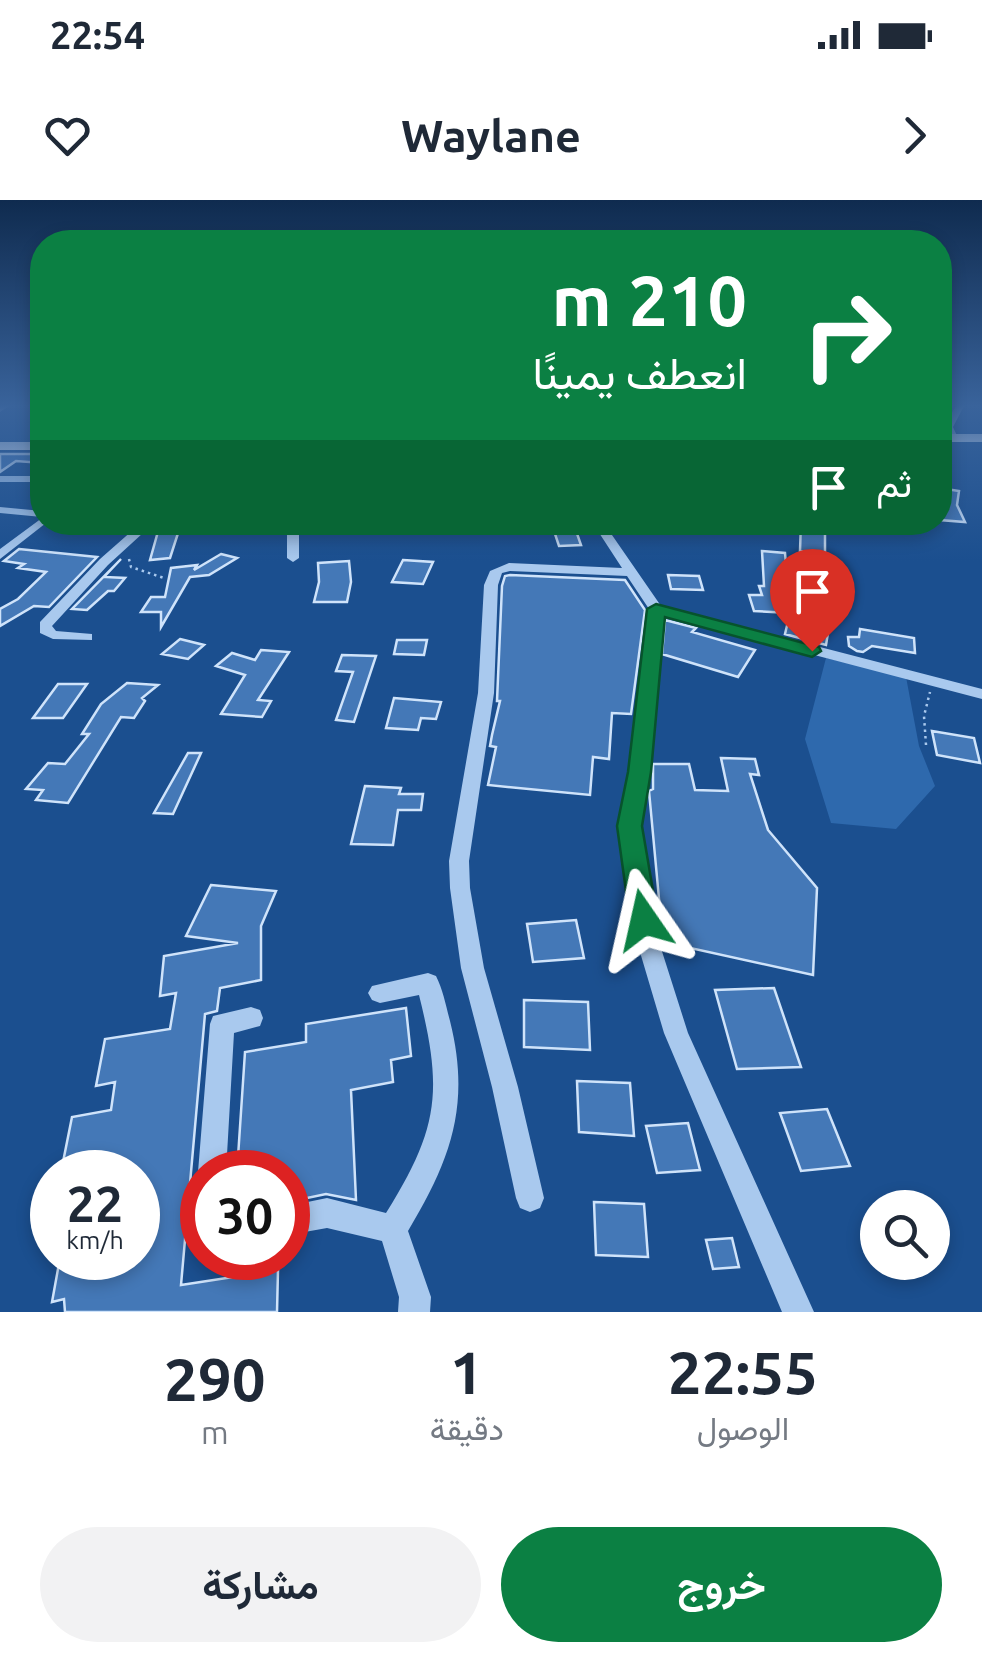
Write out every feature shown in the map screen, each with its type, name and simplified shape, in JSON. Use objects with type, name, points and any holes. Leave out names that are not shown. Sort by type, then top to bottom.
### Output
[{"type":"street","points":[[0,479],[30,479]]},
{"type":"street","points":[[0,510],[30,515]]},
{"type":"street","points":[[0,555],[30,528]]},
{"type":"street","points":[[88,637],[54,634],[44,630],[45,625],[135,535]]},
{"type":"street","points":[[293,535],[294,558]]},
{"type":"street","points":[[606,535],[656,609],[639,772],[629,826],[648,942],[676,1034],[798,1312]]},
{"type":"street","points":[[530,1198],[502,1074],[477,988],[459,885],[459,861],[490,654],[491,585],[496,572],[509,567],[632,572]]},
{"type":"street","points":[[656,609],[982,694]]},
{"type":"street","points":[[380,993],[428,984],[440,1030],[448,1097],[424,1181],[393,1229]]},
{"type":"street","points":[[213,1150],[222,1024],[252,1018]]},
{"type":"street","points":[[310,1216],[327,1213],[393,1229]]},
{"type":"street","points":[[393,1229],[415,1298],[414,1312]]},
{"type":"path","points":[[120,548],[130,567],[164,578]]},
{"type":"path","points":[[926,745],[928,695],[937,682]]},
{"type":"shaded area","points":[[826,658],[906,677],[919,746],[935,786],[896,829],[831,823],[805,739]]},
{"type":"building","points":[[0,458],[30,458],[30,462],[16,461],[0,472]]},
{"type":"building","points":[[952,490],[959,491],[957,505],[965,522],[952,521]]},
{"type":"building","points":[[157,535],[177,535],[170,558],[150,560]]},
{"type":"building","points":[[555,535],[578,535],[581,545],[559,546]]},
{"type":"building","points":[[801,535],[825,535],[825,554],[800,551]]},
{"type":"building","points":[[19,549],[97,557],[49,607],[34,606],[0,626],[0,609],[18,599],[46,572],[18,568],[24,564],[4,561]]},
{"type":"building","points":[[762,551],[785,553],[788,588],[792,588],[805,631],[817,625],[829,627],[826,645],[785,634],[790,613],[754,611],[749,595],[762,595]]},
{"type":"building","points":[[221,554],[237,558],[209,575],[190,577],[161,627],[161,612],[141,612],[151,597],[165,597],[171,568],[197,565],[194,570]]},
{"type":"building","points":[[121,559],[104,577],[125,578],[114,591],[108,591],[87,610],[72,609]]},
{"type":"building","points":[[403,560],[433,562],[423,584],[392,582]]},
{"type":"building","points":[[349,561],[351,582],[347,602],[314,602],[318,563]]},
{"type":"building","points":[[668,575],[699,576],[703,590],[671,589]]},
{"type":"building","points":[[505,576],[625,580],[645,610],[631,714],[612,713],[609,759],[593,757],[590,795],[488,785],[496,747],[490,746],[500,701],[502,586]]},
{"type":"building","points":[[665,620],[755,650],[738,677],[662,654]]},
{"type":"building","points":[[860,629],[914,638],[915,653],[872,646],[857,651],[849,646],[848,637],[859,637]]},
{"type":"building","points":[[180,639],[204,645],[188,659],[162,654]]},
{"type":"building","points":[[397,640],[427,640],[424,655],[394,654]]},
{"type":"building","points":[[261,650],[289,652],[258,700],[271,701],[262,717],[221,714],[245,675],[216,666],[232,653],[255,660]]},
{"type":"building","points":[[342,655],[376,656],[354,722],[336,720],[353,672],[336,671]]},
{"type":"building","points":[[127,683],[158,685],[142,698],[145,701],[134,718],[121,717],[68,803],[36,800],[43,790],[26,789],[48,763],[65,764],[89,734],[82,734],[101,704]]},
{"type":"building","points":[[58,684],[87,684],[63,718],[33,718]]},
{"type":"building","points":[[394,698],[441,702],[436,719],[421,718],[418,730],[386,728]]},
{"type":"building","points":[[932,731],[974,738],[980,763],[937,755]]},
{"type":"building","points":[[188,753],[201,753],[173,814],[154,813]]},
{"type":"building","points":[[721,758],[755,759],[759,775],[750,774],[768,830],[817,888],[813,975],[663,942],[649,791],[653,789],[653,764],[689,764],[695,790],[728,791]]},
{"type":"building","points":[[365,786],[401,788],[399,794],[423,794],[421,810],[398,810],[393,845],[351,844]]},
{"type":"building","points":[[211,885],[276,891],[261,926],[261,980],[220,988],[217,1011],[205,1014],[193,1150],[180,1150],[180,1280],[181,1285],[213,1280],[278,1280],[277,1312],[65,1312],[64,1299],[52,1302],[56,1280],[160,1280],[160,1150],[65,1150],[72,1117],[111,1110],[115,1082],[96,1086],[105,1039],[170,1029],[176,993],[160,996],[164,956],[238,943],[186,936]]},
{"type":"building","points":[[576,920],[584,958],[533,962],[527,924]]},
{"type":"building","points":[[774,988],[801,1067],[737,1069],[715,990]]},
{"type":"building","points":[[524,1000],[588,1002],[590,1050],[524,1047]]},
{"type":"building","points":[[406,1008],[411,1056],[391,1060],[393,1082],[351,1090],[356,1200],[326,1194],[310,1197],[310,1150],[238,1150],[245,1052],[306,1042],[306,1024]]},
{"type":"building","points":[[577,1081],[630,1083],[634,1136],[579,1132]]},
{"type":"building","points":[[827,1109],[850,1166],[801,1171],[780,1113]]},
{"type":"building","points":[[688,1123],[700,1170],[657,1173],[646,1126]]},
{"type":"building","points":[[594,1202],[644,1204],[648,1257],[596,1255]]},
{"type":"building","points":[[732,1238],[739,1267],[713,1269],[706,1240]]},
{"type":"route","points":[[644,920],[629,826],[639,772],[656,609],[812,651]]}]
